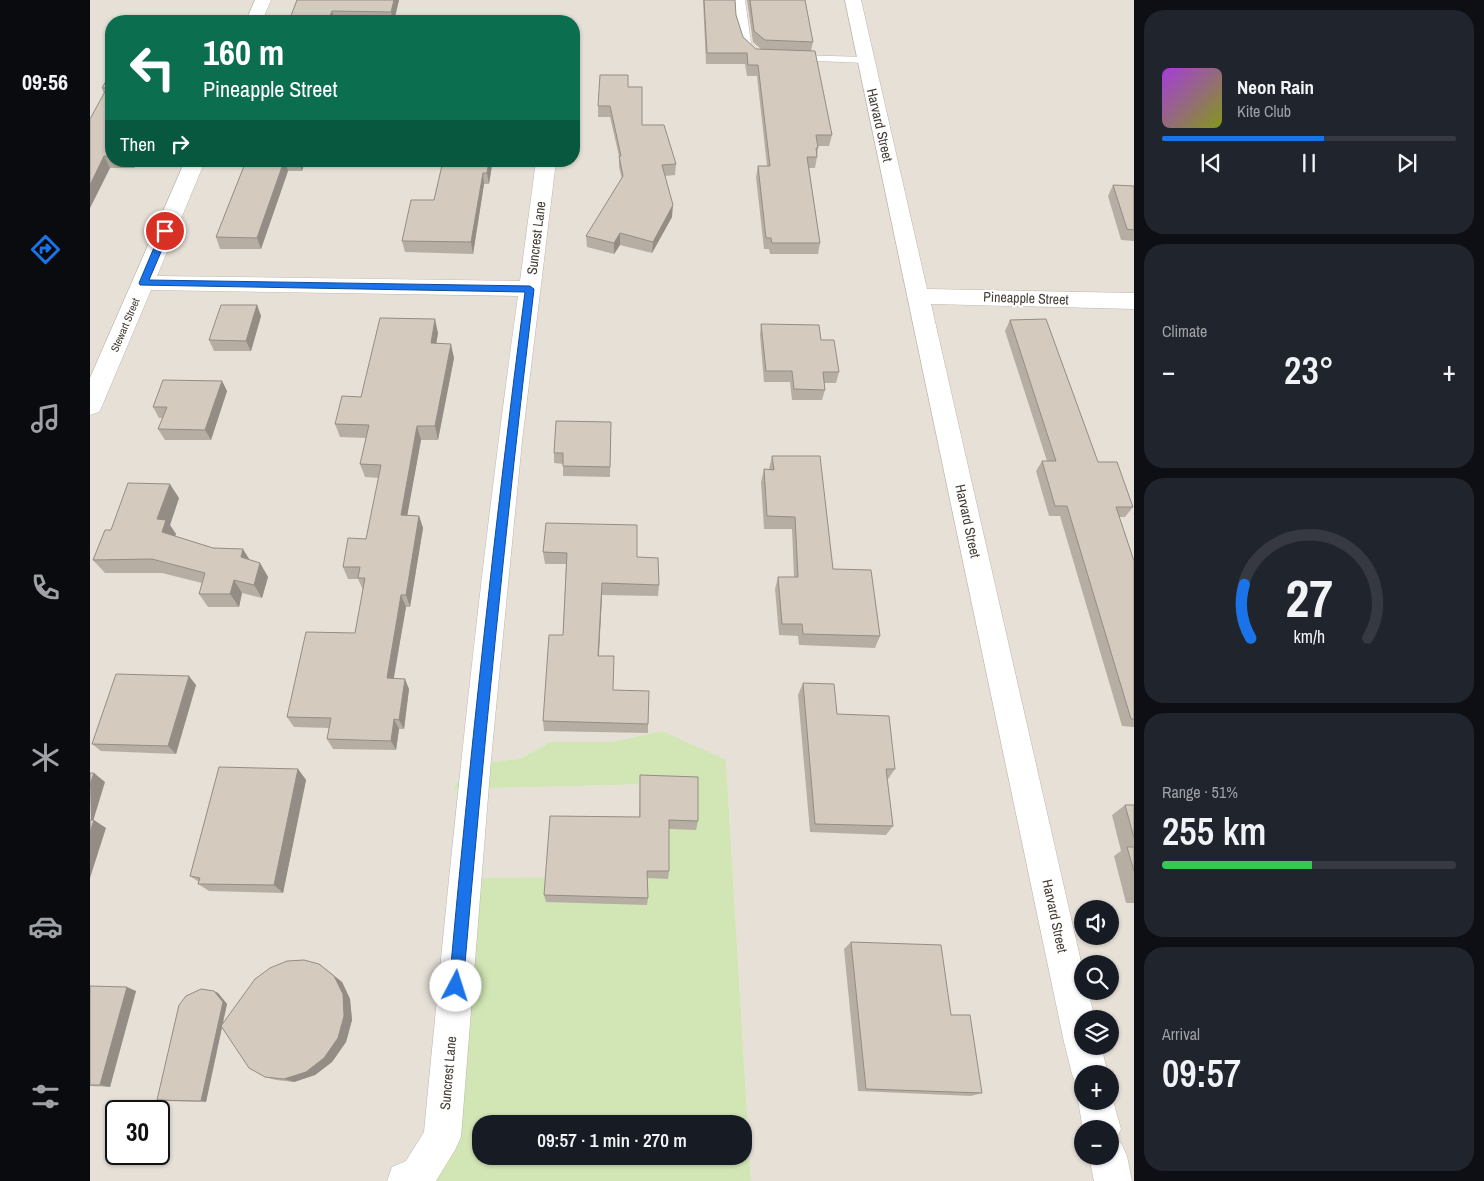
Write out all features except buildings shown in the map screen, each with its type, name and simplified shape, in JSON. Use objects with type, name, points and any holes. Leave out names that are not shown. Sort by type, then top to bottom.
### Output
[{"type":"street","points":[[257,15],[263,0]]},
{"type":"street","name":"Harvard Street","points":[[853,0],[1075,1010]]},
{"type":"street","name":"Stewart Street","points":[[90,406],[191,167]]},
{"type":"street","name":"Suncrest Lane","points":[[412,1177],[442,1137],[476,758],[510,441],[545,167]]},
{"type":"street","points":[[143,283],[530,289]]},
{"type":"street","name":"Pineapple Street","points":[[918,296],[1134,301]]},
{"type":"street","points":[[1110,1165],[1113,1181]]},
{"type":"lane","points":[[740,0],[745,43],[749,49],[760,56],[866,60]]},
{"type":"shaded area","points":[[90,0],[1134,0],[1134,1181],[751,1181],[752,1115],[747,1115],[726,761],[662,731],[612,742],[551,742],[519,759],[468,765],[453,789],[654,784],[656,877],[478,1115],[472,1115],[472,1123],[429,1181],[90,1181]]},
{"type":"green space","points":[[662,731],[726,760],[747,1115],[472,1115],[472,1165],[750,1165],[751,1181],[429,1181],[455,878],[655,877],[654,784],[453,789],[468,765],[519,759],[551,742],[612,742]]},
{"type":"route","points":[[165,231],[143,283],[530,289],[510,441],[476,758],[456,986]]}]
